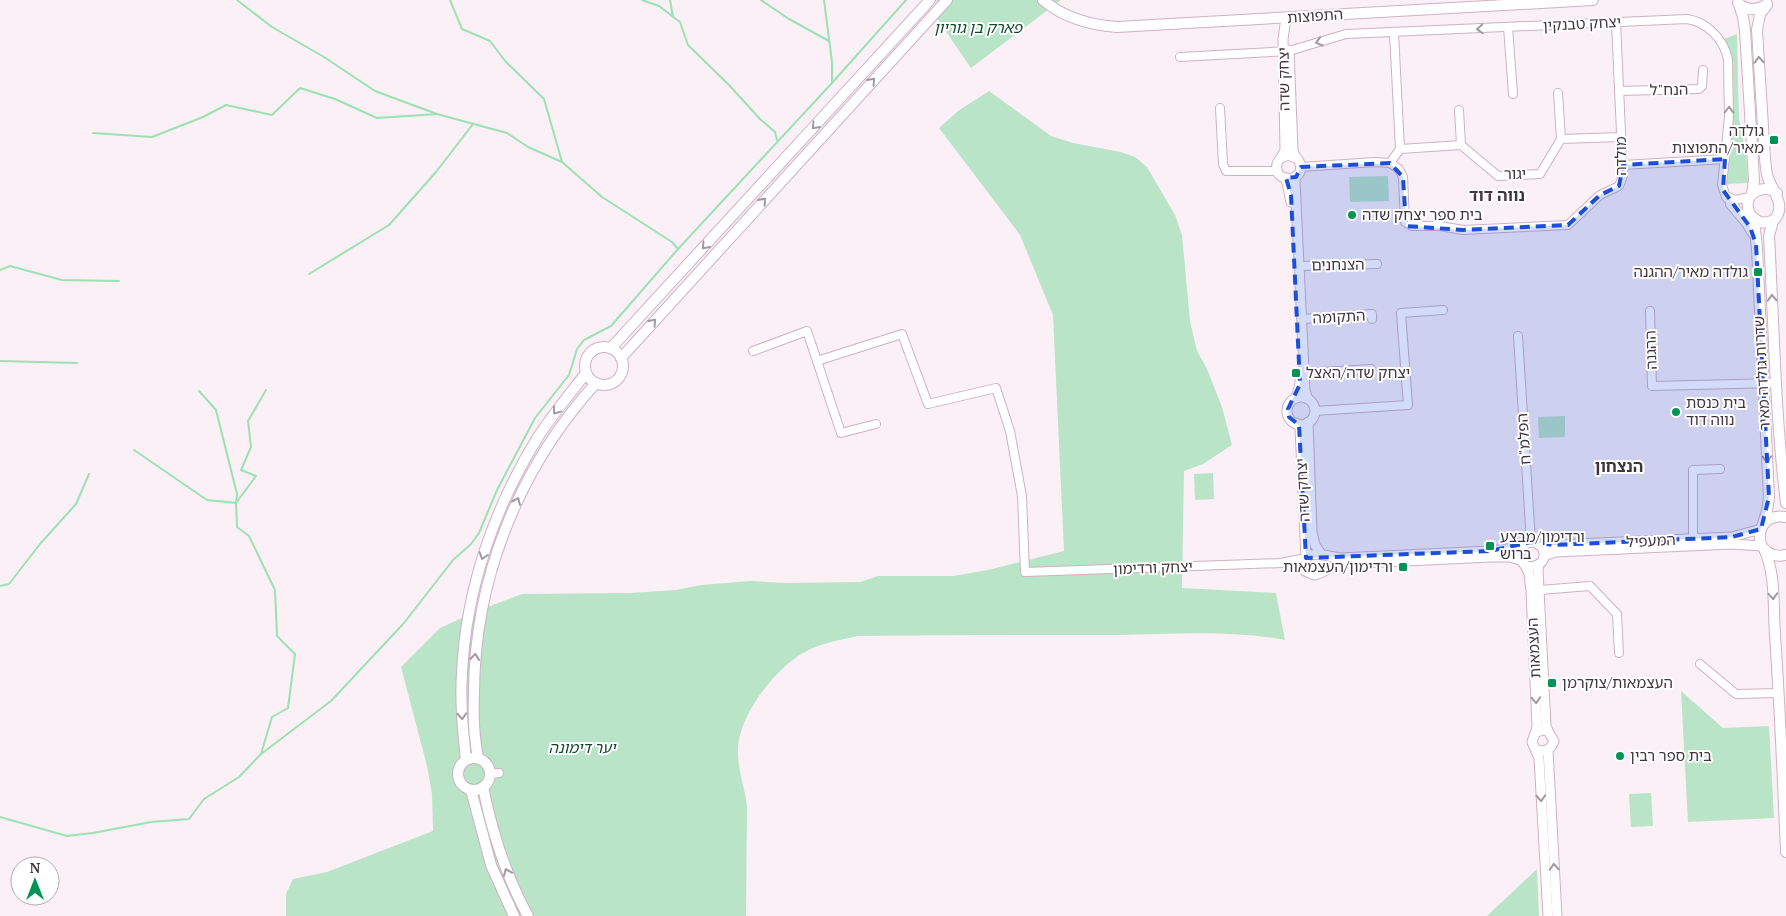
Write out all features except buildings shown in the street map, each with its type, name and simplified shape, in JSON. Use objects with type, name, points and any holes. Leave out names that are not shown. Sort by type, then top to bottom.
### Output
[{"type":"main road","points":[[611,348],[930,0]]},
{"type":"main road","points":[[621,358],[947,0]]},
{"type":"main road","name":"התפוצות","points":[[1043,0],[1067,16],[1088,24],[1126,27],[1593,0]]},
{"type":"main road","points":[[1737,2],[1756,10],[1769,2]]},
{"type":"main road","points":[[1737,2],[1743,16],[1745,30],[1754,180],[1748,206],[1752,216],[1761,222],[1779,216],[1782,207],[1781,197],[1770,182],[1766,170],[1757,30],[1760,14],[1769,2]]},
{"type":"main road","points":[[1751,195],[1764,188],[1773,190],[1781,197]]},
{"type":"main road","points":[[1732,204],[1750,228],[1756,244]]},
{"type":"main road","name":"שדרות גולדה מאיר","points":[[1752,216],[1756,244],[1769,498],[1761,528]]},
{"type":"main road","name":"שדרות גולדה מאיר","points":[[1779,216],[1769,236],[1776,383],[1782,474],[1786,504]]},
{"type":"main road","points":[[466,760],[461,714],[462,673],[468,615],[482,558],[499,513],[521,466],[554,414],[586,373],[586,360],[593,350],[599,347],[611,348],[621,358],[622,369],[617,379],[607,384],[596,383],[586,373]]},
{"type":"main road","points":[[478,758],[466,760],[458,767],[458,778],[464,788],[471,790],[483,787],[494,774],[478,758],[475,744],[474,674],[480,617],[494,561],[510,518],[532,472],[564,421],[596,383]]},
{"type":"main road","points":[[1786,517],[1778,516],[1772,518],[1761,528],[1759,538],[1768,557],[1771,577],[1779,693],[1786,852]]},
{"type":"main road","points":[[1763,547],[1773,555],[1786,555]]},
{"type":"main road","points":[[483,787],[495,838],[513,886],[528,916]]},
{"type":"main road","points":[[471,790],[491,865],[514,916]]},
{"type":"street","name":"יצחק שדה","points":[[1281,158],[1285,150],[1286,18]]},
{"type":"street","name":"יצחק טבנקין","points":[[1180,57],[1286,51],[1346,34],[1687,19],[1698,21],[1720,40],[1726,50],[1728,60],[1729,117],[1722,185],[1724,194]]},
{"type":"street","name":"מולדה","points":[[1390,163],[1404,177],[1406,222],[1412,226],[1440,226],[1463,230],[1568,225],[1600,195],[1619,186],[1623,176],[1616,22]]},
{"type":"street","points":[[1508,27],[1513,94]]},
{"type":"street","points":[[1301,167],[1375,162],[1390,163],[1400,149],[1394,33]]},
{"type":"street","name":"יצחק שדה","points":[[1286,51],[1295,156]]},
{"type":"street","name":"הנח\"ל","points":[[1619,91],[1699,89],[1702,86],[1702,70]]},
{"type":"street","points":[[1558,93],[1561,138],[1621,137]]},
{"type":"street","points":[[1220,108],[1223,164],[1226,171],[1278,171]]},
{"type":"street","points":[[1400,149],[1461,145],[1459,110]]},
{"type":"street","name":"יגור","points":[[1461,145],[1498,176],[1540,174],[1561,138]]},
{"type":"street","points":[[1296,398],[1303,397],[1314,405],[1313,418],[1308,422],[1301,424],[1292,421],[1288,413],[1289,405],[1296,398],[1300,384],[1291,195],[1286,178],[1278,171],[1277,164],[1281,158],[1288,155],[1295,156],[1301,167],[1295,181],[1306,391],[1308,399]]},
{"type":"street","points":[[1623,165],[1725,159]]},
{"type":"street","points":[[1286,178],[1296,176]]},
{"type":"street","points":[[1724,194],[1735,200],[1751,195]]},
{"type":"street","points":[[1724,194],[1738,209],[1752,216]]},
{"type":"street","name":"הצנחנים","points":[[1299,266],[1377,264]]},
{"type":"street","points":[[1315,411],[1408,405],[1401,313],[1443,310]]},
{"type":"street","name":"ההגנה","points":[[1650,311],[1652,386],[1776,383]]},
{"type":"street","name":"התקומה","points":[[1302,319],[1372,314],[1372,319]]},
{"type":"street","points":[[753,350],[807,331],[841,433],[876,424]]},
{"type":"street","name":"יצחק ורדימון","points":[[817,361],[902,334],[928,404],[996,388],[1010,431],[1022,496],[1026,572],[1305,561]]},
{"type":"street","name":"הפלמ\"ח","points":[[1518,336],[1531,544]]},
{"type":"street","points":[[1305,373],[1372,369]]},
{"type":"street","name":"יצחק שדה","points":[[1308,422],[1312,532],[1315,545],[1322,555]]},
{"type":"street","name":"יצחק שדה","points":[[1297,423],[1300,428],[1305,561]]},
{"type":"street","points":[[1693,539],[1693,470],[1720,469]]},
{"type":"street","name":"המעפיל","points":[[1531,544],[1554,546],[1732,537],[1761,528]]},
{"type":"street","points":[[1522,562],[1519,552],[1531,544]]},
{"type":"street","points":[[1531,544],[1544,550],[1542,560],[1534,567],[1510,557],[1491,557],[1341,564],[1328,568],[1323,573],[1314,575],[1308,574],[1305,561],[1310,555],[1340,558],[1490,551],[1531,544]]},
{"type":"street","name":"המעפיל","points":[[1542,560],[1555,552],[1732,544],[1763,547]]},
{"type":"street","points":[[1322,555],[1328,560],[1328,568]]},
{"type":"street","name":"העצמאות","points":[[1542,560],[1540,590],[1546,726],[1548,732]]},
{"type":"street","name":"העצמאות","points":[[1522,562],[1529,574],[1531,591],[1536,732]]},
{"type":"street","points":[[1540,590],[1590,586],[1617,614],[1619,653]]},
{"type":"street","points":[[1700,664],[1736,694],[1779,693]]},
{"type":"street","points":[[1548,916],[1539,758],[1532,742],[1536,732],[1542,730],[1548,732],[1554,740],[1548,750],[1557,916]]},
{"type":"street","points":[[1536,750],[1541,752],[1548,750]]},
{"type":"highlighted area","points":[[1725,159],[1723,190],[1750,227],[1756,244],[1769,497],[1761,529],[1732,537],[1554,545],[1531,542],[1490,551],[1306,558],[1299,425],[1289,417],[1288,409],[1300,384],[1291,195],[1286,178],[1296,177],[1301,167],[1390,163],[1403,177],[1406,226],[1463,230],[1568,225],[1600,195],[1619,186],[1623,165]]},
{"type":"green space","name":"פארק בן גוריון","points":[[937,0],[1061,0],[971,68],[938,20],[935,12]]},
{"type":"green space","points":[[1737,34],[1739,119],[1746,155],[1748,183],[1726,184],[1734,90],[1729,53],[1724,39]]},
{"type":"green space","name":"יער דימונה","points":[[989,91],[1051,136],[1135,157],[1147,167],[1175,215],[1182,235],[1190,321],[1197,351],[1207,369],[1222,407],[1232,445],[1203,464],[1184,471],[1182,588],[1276,593],[1285,640],[1244,635],[1202,633],[858,636],[830,642],[803,653],[780,671],[759,696],[743,725],[739,739],[738,760],[747,806],[746,916],[286,916],[286,894],[293,879],[327,872],[433,831],[432,794],[427,766],[401,667],[440,628],[477,611],[522,594],[630,593],[676,590],[701,585],[751,581],[785,583],[861,582],[878,576],[953,576],[988,570],[1064,551],[1053,315],[1020,235],[939,128],[958,111]]},
{"type":"green space","points":[[1388,176],[1389,201],[1350,202],[1349,177]]},
{"type":"green space","points":[[1565,416],[1565,437],[1539,438],[1538,417]]},
{"type":"green space","points":[[1213,473],[1214,499],[1195,500],[1194,474]]},
{"type":"green space","points":[[1681,691],[1723,728],[1769,726],[1774,818],[1688,822]]},
{"type":"green space","points":[[1651,793],[1653,826],[1631,827],[1629,794]]},
{"type":"green space","points":[[1537,869],[1539,916],[1487,916]]},
{"type":"waterway","points":[[237,0],[272,27],[324,57],[375,91],[437,114],[507,133],[528,147],[562,162]]},
{"type":"waterway","points":[[450,0],[462,29],[490,41],[506,62],[544,99],[562,162],[602,197],[672,242],[678,249]]},
{"type":"waterway","points":[[642,0],[659,6],[680,22],[688,45],[775,132],[777,140]]},
{"type":"waterway","points":[[670,0],[673,17]]},
{"type":"waterway","points":[[761,0],[789,19],[829,41]]},
{"type":"waterway","points":[[824,0],[832,62],[832,82]]},
{"type":"waterway","points":[[0,817],[67,836],[151,822],[189,819],[204,799],[239,777],[261,754],[331,701],[404,623],[453,560],[471,544],[479,533],[497,490],[535,418],[569,375],[577,349],[584,340],[611,326],[678,249],[906,0]]},
{"type":"waterway","points":[[93,133],[152,137],[203,117],[226,105],[272,115],[300,88],[335,99],[377,118],[437,114]]},
{"type":"waterway","points":[[309,274],[389,225],[436,172],[473,124]]},
{"type":"waterway","points":[[0,270],[10,266],[62,280],[119,281]]},
{"type":"waterway","points":[[0,361],[77,363]]},
{"type":"waterway","points":[[134,450],[207,500],[236,503],[256,476],[241,470],[251,447],[248,421],[266,390]]},
{"type":"waterway","points":[[199,391],[216,410],[237,494],[237,527],[249,536],[275,590],[277,636],[295,654],[288,708],[272,717],[261,754]]},
{"type":"waterway","points":[[0,586],[9,584],[40,544],[76,504],[89,474]]},
{"type":"place","name":"גולדה מאיר/התפוצות","points":[[1774,140]]},
{"type":"place","name":"בית ספר יצחק שדה","points":[[1352,215]]},
{"type":"place","name":"גולדה מאיר/ההגנה","points":[[1758,272]]},
{"type":"place","name":"יצחק שדה/האצל","points":[[1296,373]]},
{"type":"place","name":"בית כנסת נווה דוד","points":[[1676,412]]},
{"type":"place","name":"ורדימון/מבצע ברוש","points":[[1490,546]]},
{"type":"place","name":"ורדימון/העצמאות","points":[[1403,567]]},
{"type":"place","name":"העצמאות/צוקרמן","points":[[1552,683]]},
{"type":"place","name":"בית ספר רבין","points":[[1620,756]]},
{"type":"district","name":"נווה דוד","points":[[1497,195]]},
{"type":"district","name":"הנצחון","points":[[1619,466]]}]
